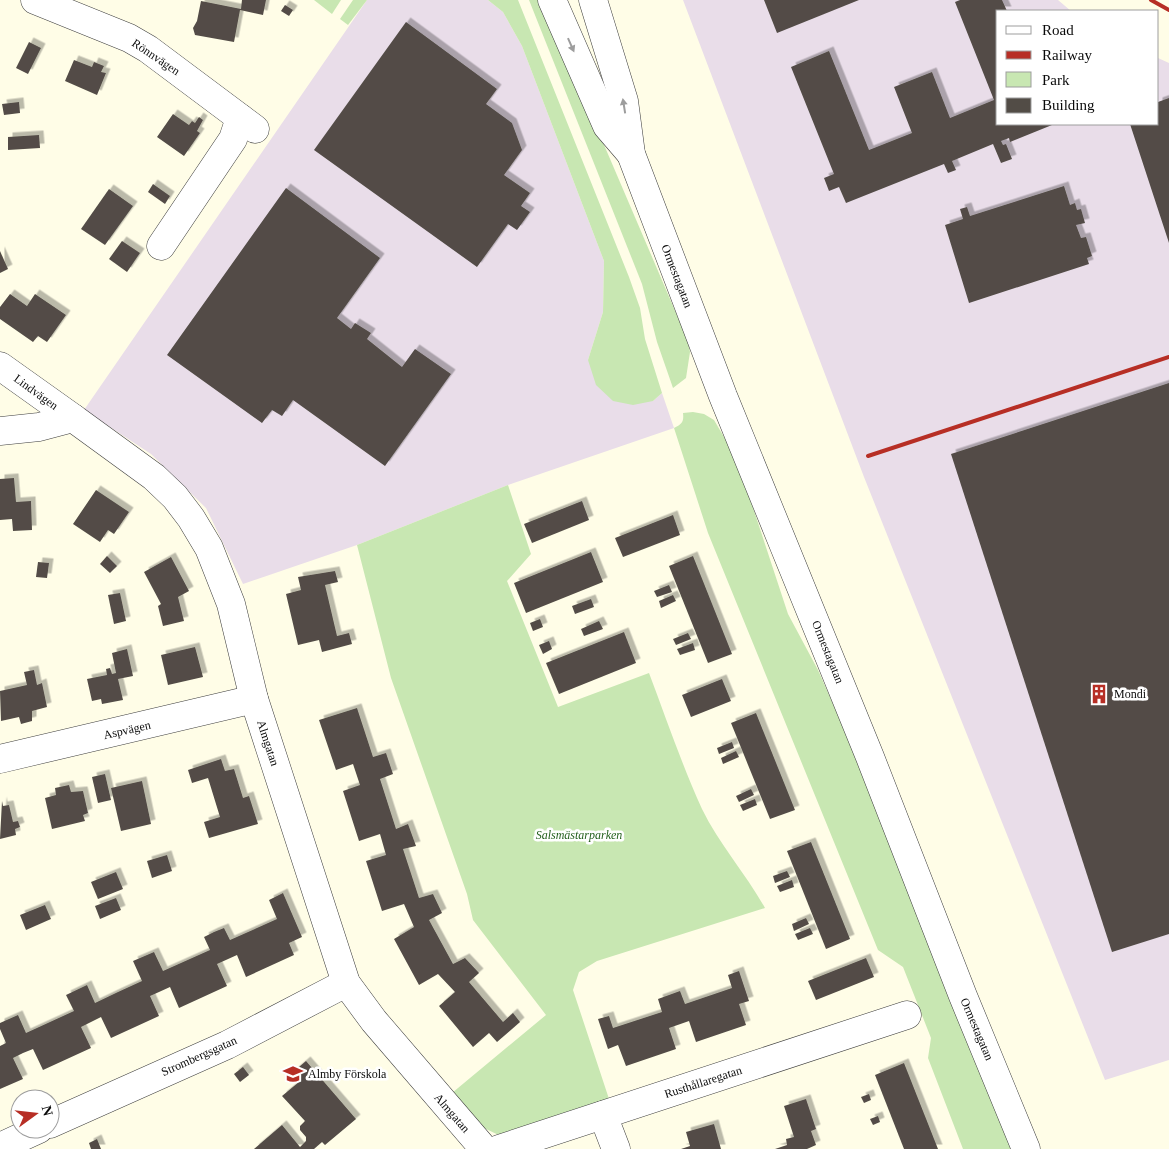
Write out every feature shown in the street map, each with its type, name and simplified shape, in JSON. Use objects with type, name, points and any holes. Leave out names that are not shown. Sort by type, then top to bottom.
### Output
[{"type":"street","name":"Rönnvägen","points":[[35,0],[129,38],[148,49],[247,123],[233,139],[161,246]]},
{"type":"street","name":"Ormestagatan","points":[[552,0],[607,126],[631,154]]},
{"type":"street","name":"Ormestagatan","points":[[593,0],[624,101],[631,154],[723,396],[870,757],[963,996],[1026,1149]]},
{"type":"street","name":"Lindvägen","points":[[0,366],[73,418]]},
{"type":"street","points":[[0,431],[39,427],[73,418]]},
{"type":"street","name":"Almgatan","points":[[73,418],[154,477],[175,497],[192,518],[209,548],[231,604],[254,699],[346,984],[374,1021],[484,1149]]},
{"type":"street","name":"Aspvägen","points":[[0,759],[254,699]]},
{"type":"street","name":"Strombergsgatan","points":[[60,1120],[227,1045],[346,984]]},
{"type":"street","name":"Rusthållaregatan","points":[[499,1149],[906,1015]]},
{"type":"street","points":[[603,1115],[616,1149]]},
{"type":"street","points":[[0,1147],[17,1139]]},
{"type":"shaded area","points":[[367,0],[488,0],[503,12],[522,46],[604,261],[603,312],[588,360],[653,401],[662,393],[674,428],[508,485],[357,545],[243,584],[206,508],[151,454],[84,410]]},
{"type":"shaded area","points":[[683,0],[1058,0],[1070,10],[996,10],[996,125],[1159,125],[1159,58],[1169,63],[1169,1060],[1105,1080],[864,477]]},
{"type":"green space","points":[[314,0],[341,0],[332,14]]},
{"type":"green space","points":[[353,0],[367,0],[348,25],[340,19]]},
{"type":"green space","points":[[488,0],[518,0],[640,308],[645,339],[662,393],[653,401],[633,405],[613,401],[596,385],[588,360],[603,312],[604,261],[522,46],[503,12]]},
{"type":"green space","points":[[529,0],[542,0],[688,341],[690,352],[686,378],[673,388],[657,342],[642,284]]},
{"type":"green space","points":[[683,413],[704,414],[714,420],[737,459],[788,614],[818,670],[837,713],[1014,1149],[963,1149],[928,1058],[931,1038],[903,967],[878,950],[708,533],[674,428],[682,422]]},
{"type":"green space","name":"Salsmästarparken","points":[[508,485],[531,554],[507,581],[558,707],[649,673],[702,809],[716,834],[765,908],[597,961],[579,972],[573,990],[611,1105],[509,1140],[484,1128],[452,1093],[546,1015],[473,920],[467,894],[391,678],[357,545]]},
{"type":"building","points":[[242,0],[266,0],[263,15],[240,10],[234,42],[195,35],[193,28],[197,21],[201,1],[241,9]]},
{"type":"building","points":[[764,0],[859,0],[777,33]]},
{"type":"building","points":[[960,0],[1002,0],[1007,10],[996,10],[996,125],[1052,125],[1010,142],[1009,138],[1001,141],[1003,145],[1006,144],[1012,159],[1001,163],[993,144],[952,161],[956,170],[948,173],[944,164],[846,203],[839,187],[829,191],[824,178],[834,174],[791,67],[829,51],[869,150],[912,133],[894,87],[932,72],[950,118],[994,100],[955,2]]},
{"type":"building","points":[[285,5],[293,10],[289,16],[281,11]]},
{"type":"building","points":[[406,22],[497,89],[486,104],[512,123],[522,150],[504,175],[530,193],[521,206],[530,212],[517,230],[508,224],[477,267],[314,150]]},
{"type":"building","points":[[29,42],[41,48],[28,74],[16,68]]},
{"type":"building","points":[[74,60],[92,67],[94,62],[104,66],[101,72],[106,73],[97,95],[65,81]]},
{"type":"building","points":[[1169,98],[1169,243],[1130,125],[1159,125],[1159,102]]},
{"type":"building","points":[[19,102],[20,113],[4,115],[2,104]]},
{"type":"building","points":[[173,114],[189,125],[192,121],[195,123],[199,117],[203,120],[197,131],[200,133],[184,156],[157,137]]},
{"type":"building","points":[[39,135],[40,148],[8,150],[8,137]]},
{"type":"building","points":[[153,184],[170,196],[165,204],[148,192]]},
{"type":"building","points":[[1064,186],[1070,205],[1075,203],[1077,210],[1081,209],[1085,223],[1076,225],[1081,238],[1086,237],[1092,256],[1087,258],[1089,264],[969,303],[945,225],[963,219],[960,209],[967,207],[970,216]]},
{"type":"building","points":[[286,188],[380,258],[337,318],[351,329],[355,323],[371,333],[367,339],[402,367],[415,349],[451,374],[385,466],[293,400],[282,416],[272,410],[262,423],[167,355]]},
{"type":"building","points":[[109,189],[133,206],[105,245],[81,229]]},
{"type":"building","points":[[122,241],[140,253],[127,272],[109,259]]},
{"type":"building","points":[[0,251],[8,269],[0,273]]},
{"type":"building","points":[[10,294],[27,306],[35,294],[66,315],[47,342],[38,336],[33,342],[0,319],[0,307]]},
{"type":"building","name":"Mondi","points":[[1169,383],[1169,934],[1112,952],[951,454]]},
{"type":"building","points":[[14,478],[16,502],[31,501],[32,530],[13,531],[12,519],[0,520],[0,479]]},
{"type":"building","points":[[96,490],[129,512],[114,534],[108,530],[100,542],[73,524]]},
{"type":"building","points":[[582,501],[589,520],[532,543],[524,524]]},
{"type":"building","points":[[673,515],[680,535],[623,557],[615,538]]},
{"type":"building","points":[[591,552],[603,582],[526,613],[514,583]]},
{"type":"building","points":[[107,556],[117,566],[110,573],[100,564]]},
{"type":"building","points":[[693,556],[732,654],[708,663],[669,566]]},
{"type":"building","points":[[171,557],[189,591],[178,597],[184,621],[163,626],[158,606],[161,604],[144,572]]},
{"type":"building","points":[[38,562],[49,563],[47,578],[36,577]]},
{"type":"building","points":[[335,571],[338,582],[325,585],[337,636],[349,633],[352,644],[322,652],[319,640],[298,645],[286,594],[301,590],[298,577]]},
{"type":"building","points":[[669,585],[672,592],[657,597],[654,591]]},
{"type":"building","points":[[120,593],[126,621],[114,624],[108,595]]},
{"type":"building","points":[[673,595],[676,601],[661,608],[659,601]]},
{"type":"building","points":[[591,599],[594,607],[575,614],[572,606]]},
{"type":"building","points":[[540,619],[543,627],[533,631],[530,623]]},
{"type":"building","points":[[599,621],[603,629],[584,636],[581,629]]},
{"type":"building","points":[[624,632],[636,663],[559,694],[546,663]]},
{"type":"building","points":[[688,633],[691,639],[676,645],[673,639]]},
{"type":"building","points":[[549,641],[552,649],[543,654],[539,645]]},
{"type":"building","points":[[693,643],[695,650],[680,655],[677,649]]},
{"type":"building","points":[[195,647],[203,677],[168,685],[161,655]]},
{"type":"building","points":[[127,649],[133,676],[118,679],[123,700],[102,704],[101,699],[92,701],[87,679],[107,675],[106,669],[110,668],[112,674],[116,673],[112,653]]},
{"type":"building","points":[[34,670],[37,685],[42,683],[47,707],[32,711],[32,721],[21,724],[19,717],[1,721],[0,691],[27,685],[24,672]]},
{"type":"building","points":[[722,679],[731,701],[691,717],[682,695]]},
{"type":"building","points":[[357,708],[373,757],[386,753],[393,774],[380,779],[396,829],[408,824],[416,846],[403,849],[419,898],[433,894],[442,913],[429,920],[453,964],[465,958],[479,973],[469,982],[503,1022],[513,1013],[520,1022],[497,1042],[489,1033],[473,1047],[439,1006],[455,992],[438,974],[419,985],[394,939],[414,927],[404,904],[382,911],[366,861],[386,855],[380,834],[359,841],[343,791],[360,785],[353,764],[336,770],[319,720]]},
{"type":"building","points":[[756,713],[795,810],[770,819],[731,723]]},
{"type":"building","points":[[732,742],[734,748],[719,754],[717,748]]},
{"type":"building","points":[[736,751],[739,757],[723,764],[721,758]]},
{"type":"building","points":[[221,759],[225,771],[234,769],[243,798],[249,796],[258,824],[209,838],[204,822],[220,817],[208,778],[192,783],[188,770]]},
{"type":"building","points":[[105,774],[111,800],[98,803],[92,777]]},
{"type":"building","points":[[142,781],[151,824],[121,831],[111,788]]},
{"type":"building","points":[[69,785],[71,792],[83,791],[88,813],[83,815],[85,821],[52,829],[45,798],[56,795],[55,788]]},
{"type":"building","points":[[751,789],[754,795],[739,802],[736,796]]},
{"type":"building","points":[[755,799],[757,805],[743,811],[740,805]]},
{"type":"building","points":[[2,801],[3,806],[9,805],[13,822],[18,821],[20,827],[15,829],[16,835],[0,839]]},
{"type":"building","points":[[811,842],[850,939],[826,949],[787,851]]},
{"type":"building","points":[[167,855],[172,871],[152,878],[147,861]]},
{"type":"building","points":[[787,871],[790,877],[775,883],[773,876]]},
{"type":"building","points":[[116,872],[123,889],[98,899],[91,882]]},
{"type":"building","points":[[792,880],[794,887],[780,892],[777,886]]},
{"type":"building","points":[[283,893],[302,937],[289,943],[294,955],[246,977],[237,955],[217,964],[227,986],[179,1008],[170,987],[150,996],[159,1016],[111,1038],[101,1017],[81,1027],[91,1048],[43,1070],[33,1049],[23,1053],[13,1058],[23,1079],[0,1089],[0,1046],[6,1043],[0,1029],[0,1023],[18,1015],[26,1033],[74,1011],[66,995],[87,985],[95,1003],[142,981],[133,961],[154,952],[163,971],[210,950],[204,937],[214,932],[224,928],[230,940],[277,919],[269,900]]},
{"type":"building","points":[[116,898],[121,910],[100,919],[95,906]]},
{"type":"building","points":[[45,905],[51,919],[26,930],[20,915]]},
{"type":"building","points":[[806,918],[809,924],[794,931],[792,924]]},
{"type":"building","points":[[810,928],[813,934],[798,940],[795,934]]},
{"type":"building","points":[[866,958],[874,977],[816,1000],[808,981]]},
{"type":"building","points":[[739,971],[749,1001],[739,1004],[746,1025],[696,1042],[689,1021],[669,1028],[676,1049],[626,1066],[618,1045],[608,1049],[598,1019],[609,1016],[613,1028],[662,1012],[658,999],[680,991],[685,1004],[732,988],[728,975]]},
{"type":"building","points":[[306,1061],[356,1119],[325,1145],[322,1142],[314,1149],[254,1149],[282,1125],[300,1147],[306,1141],[306,1137],[300,1130],[300,1126],[305,1121],[282,1096],[299,1082],[292,1073]]},
{"type":"building","points":[[904,1063],[938,1149],[904,1149],[875,1075]]},
{"type":"building","points":[[243,1067],[249,1075],[240,1082],[234,1074]]},
{"type":"building","points":[[869,1094],[871,1100],[864,1103],[861,1097]]},
{"type":"building","points":[[806,1099],[816,1129],[811,1131],[816,1145],[807,1149],[775,1149],[787,1145],[786,1139],[794,1137],[784,1106]]},
{"type":"building","points":[[878,1116],[880,1122],[873,1125],[870,1119]]},
{"type":"building","points":[[714,1124],[721,1149],[681,1149],[690,1146],[686,1132]]},
{"type":"building","points":[[97,1139],[101,1149],[91,1149],[89,1143]]},
{"type":"railway","points":[[1151,0],[1169,10]]},
{"type":"railway","points":[[868,456],[1169,357]]},
{"type":"place","name":"Mondi","points":[[1099,694]]},
{"type":"place","name":"Almby Förskola","points":[[293,1074]]}]
